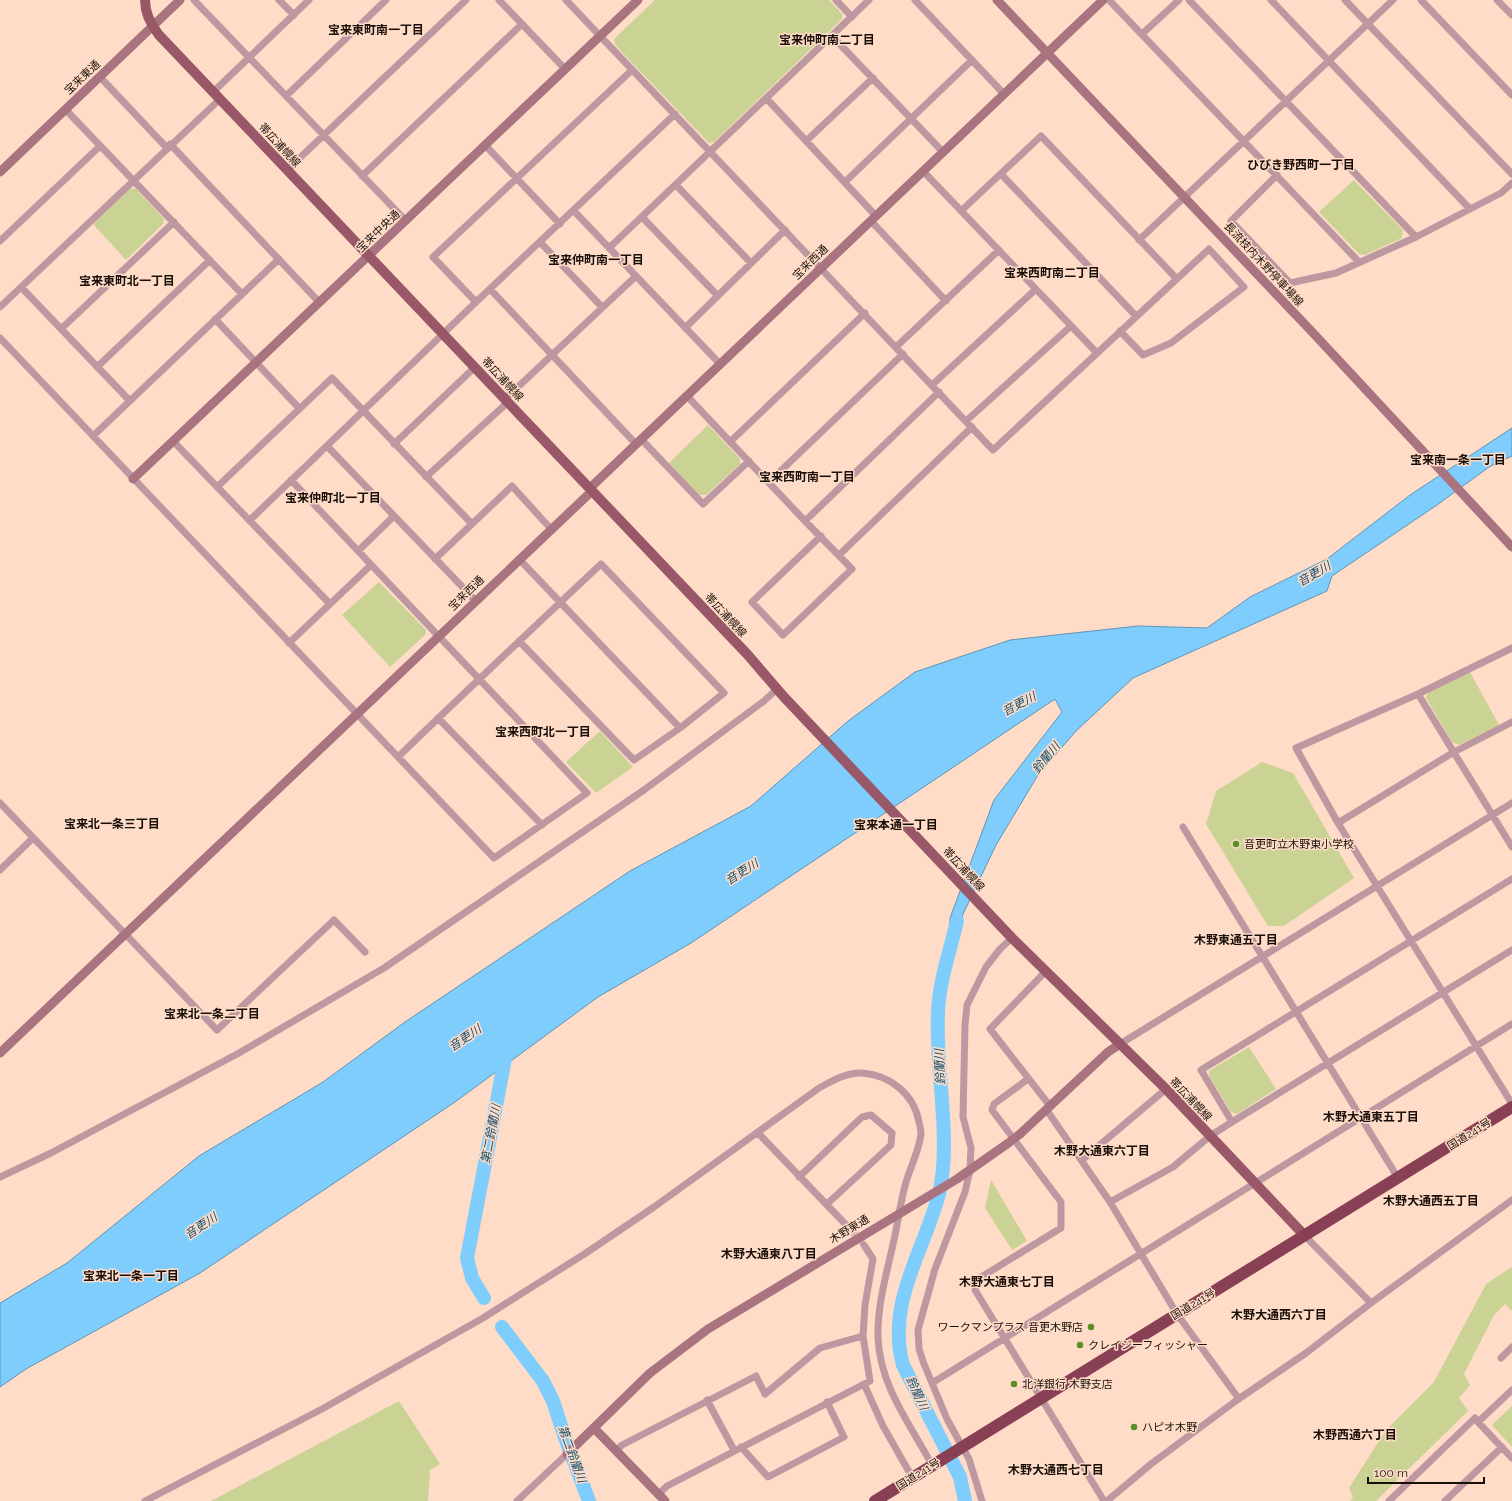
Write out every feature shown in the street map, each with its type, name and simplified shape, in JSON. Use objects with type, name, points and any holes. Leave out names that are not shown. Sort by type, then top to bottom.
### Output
[{"type":"highway","name":"国道241号","points":[[875,1501],[1512,1107]]},
{"type":"main road","name":"帯広浦幌線","points":[[145,0],[147,13],[152,27],[747,654],[781,693],[1012,938],[1166,1089],[1305,1236]]},
{"type":"street","name":"宝来東通","points":[[0,172],[180,0]]},
{"type":"street","points":[[194,0],[406,221]]},
{"type":"street","points":[[279,0],[294,15]]},
{"type":"street","points":[[0,307],[169,146],[249,57],[309,0]]},
{"type":"street","points":[[286,96],[386,0]]},
{"type":"street","points":[[287,170],[466,0]]},
{"type":"street","points":[[499,0],[565,69]]},
{"type":"street","points":[[566,0],[865,313],[993,450],[1176,278],[1209,249],[1244,287],[1172,343],[1142,355],[1120,331]]},
{"type":"street","name":"宝来中央通","points":[[134,479],[638,0]]},
{"type":"street","points":[[836,0],[852,17]]},
{"type":"street","points":[[609,248],[870,0]]},
{"type":"street","points":[[915,0],[1004,94]]},
{"type":"street","name":"長流枝内木野停車場線","points":[[997,0],[1315,335],[1512,547]]},
{"type":"street","name":"宝来西通","points":[[0,1053],[551,529],[639,442],[1004,94],[1046,52],[1103,0]]},
{"type":"street","points":[[1109,0],[1359,262]]},
{"type":"street","points":[[1142,34],[1179,0]]},
{"type":"street","points":[[1189,0],[1416,237]]},
{"type":"street","points":[[1271,0],[1470,209]]},
{"type":"street","points":[[1346,0],[1512,174]]},
{"type":"street","points":[[1139,240],[1393,0]]},
{"type":"street","points":[[1421,0],[1512,95]]},
{"type":"street","points":[[1497,0],[1512,15]]},
{"type":"street","points":[[362,176],[522,24]]},
{"type":"street","points":[[832,36],[943,152]]},
{"type":"street","points":[[844,182],[972,60]]},
{"type":"street","points":[[476,302],[434,257],[632,70]]},
{"type":"street","points":[[100,77],[279,259],[319,302]]},
{"type":"street","points":[[806,141],[873,78]]},
{"type":"street","points":[[767,99],[844,182],[946,301]]},
{"type":"street","points":[[65,109],[242,294]]},
{"type":"street","points":[[250,520],[476,302],[675,114]]},
{"type":"street","points":[[962,211],[1041,136],[1176,278]]},
{"type":"street","points":[[485,144],[560,224]]},
{"type":"street","points":[[0,241],[100,146]]},
{"type":"street","points":[[923,171],[1097,353]]},
{"type":"street","points":[[1001,174],[1136,316]]},
{"type":"street","points":[[1277,175],[1231,221],[1290,283],[1336,273],[1416,237],[1501,193],[1512,183]]},
{"type":"street","points":[[676,185],[751,263]]},
{"type":"street","points":[[574,211],[720,364]]},
{"type":"street","points":[[642,217],[718,296]]},
{"type":"street","points":[[61,329],[174,222]]},
{"type":"street","points":[[685,328],[785,230]]},
{"type":"street","points":[[540,242],[602,307]]},
{"type":"street","points":[[896,347],[999,250]]},
{"type":"street","points":[[93,436],[279,259]]},
{"type":"street","points":[[97,367],[210,260]]},
{"type":"street","points":[[426,477],[636,276]]},
{"type":"street","points":[[21,287],[130,401]]},
{"type":"street","points":[[490,289],[552,356],[703,504],[749,461]]},
{"type":"street","points":[[932,385],[1036,290]]},
{"type":"street","points":[[730,441],[865,313]]},
{"type":"street","points":[[215,319],[300,408]]},
{"type":"street","points":[[966,421],[1071,326]]},
{"type":"street","points":[[0,338],[494,858],[587,792],[292,480]]},
{"type":"street","points":[[769,482],[903,354]]},
{"type":"street","points":[[394,444],[475,367]]},
{"type":"street","points":[[217,487],[332,378],[472,524]]},
{"type":"street","points":[[805,520],[939,392]]},
{"type":"street","points":[[687,396],[821,536],[852,569],[783,635],[752,602],[821,536]]},
{"type":"street","points":[[839,555],[972,427]]},
{"type":"street","points":[[173,441],[330,604]]},
{"type":"street","points":[[327,446],[475,600]]},
{"type":"street","points":[[435,559],[512,486],[551,529]]},
{"type":"street","points":[[358,551],[394,516]]},
{"type":"street","points":[[519,559],[680,728]]},
{"type":"street","points":[[398,757],[479,679],[560,602],[601,564],[724,693],[680,728],[634,760],[519,641]]},
{"type":"street","points":[[289,643],[371,565]]},
{"type":"street","points":[[1512,648],[1418,694],[1296,748],[1376,885],[1512,1104]]},
{"type":"street","points":[[0,1177],[51,1154],[232,1057],[384,968],[638,794],[764,701],[781,693]]},
{"type":"street","points":[[1418,694],[1512,847]]},
{"type":"street","points":[[438,718],[542,825]]},
{"type":"street","points":[[1338,822],[1454,752],[1512,722]]},
{"type":"street","points":[[1120,1044],[1512,802]]},
{"type":"street","points":[[0,803],[217,1030],[334,920],[365,952]]},
{"type":"street","points":[[1183,827],[1398,1178]]},
{"type":"street","points":[[0,870],[33,838]]},
{"type":"street","points":[[1232,1122],[1201,1070],[1512,879]]},
{"type":"street","points":[[982,1501],[969,1459],[959,1448],[919,1349],[918,1330],[920,1316],[935,1269],[965,1192],[970,1170],[971,1148],[963,1117],[965,1024],[967,1005],[986,967],[1000,949],[1012,938]]},
{"type":"street","points":[[1110,1202],[1173,1167],[1210,1136],[1512,950]]},
{"type":"street","points":[[1046,971],[990,1029],[1048,1108],[1110,1202],[1139,1253],[1177,1314],[1239,1399]]},
{"type":"street","points":[[932,1383],[1139,1253],[1512,1024]]},
{"type":"street","name":"木野東通","points":[[567,1454],[650,1373],[708,1329],[957,1179],[1020,1134],[1108,1052],[1120,1044]]},
{"type":"street","points":[[145,1501],[309,1417],[483,1318],[586,1253],[654,1207],[819,1088],[835,1079],[861,1073],[877,1076],[902,1089],[911,1100],[918,1115],[921,1134],[904,1188],[879,1309],[880,1354],[889,1389],[935,1463]]},
{"type":"street","points":[[1028,1079],[994,1104],[992,1110],[1061,1202],[1061,1228],[978,1279],[975,1290],[1104,1501]]},
{"type":"street","points":[[1082,1160],[1166,1089]]},
{"type":"street","points":[[800,1177],[862,1117],[871,1115],[892,1133],[891,1145],[827,1204]]},
{"type":"street","points":[[758,1133],[851,1230]]},
{"type":"street","points":[[1107,1501],[1152,1464],[1239,1399],[1306,1353],[1371,1303],[1512,1200]]},
{"type":"street","points":[[1305,1236],[1371,1303]]},
{"type":"street","points":[[594,1428],[662,1498],[667,1486],[870,1381],[863,1336],[865,1305],[873,1259],[864,1245]]},
{"type":"street","points":[[616,1451],[622,1444],[756,1376],[765,1394],[820,1348],[863,1336]]},
{"type":"street","points":[[1501,1358],[1512,1348]]},
{"type":"street","points":[[864,1384],[883,1426],[912,1477]]},
{"type":"street","points":[[1478,1422],[1512,1390]]},
{"type":"street","points":[[707,1400],[737,1449],[768,1477],[844,1436],[827,1402]]},
{"type":"street","points":[[1389,1501],[1475,1418],[1512,1458]]},
{"type":"street","points":[[1445,1501],[1502,1447]]},
{"type":"street","points":[[518,1501],[567,1454]]},
{"type":"green space","points":[[655,0],[829,0],[842,14],[842,19],[714,142],[709,143],[615,45],[614,39]]},
{"type":"green space","points":[[1354,180],[1403,230],[1402,238],[1365,255],[1359,254],[1319,212]]},
{"type":"green space","points":[[135,188],[164,219],[163,224],[126,260],[93,224],[130,189]]},
{"type":"green space","points":[[708,425],[740,459],[740,464],[706,495],[699,495],[669,463]]},
{"type":"green space","points":[[379,582],[426,630],[426,634],[390,667],[342,615]]},
{"type":"green space","points":[[1470,672],[1499,725],[1459,745],[1452,742],[1426,698],[1428,693]]},
{"type":"green space","points":[[600,731],[633,767],[596,793],[566,762]]},
{"type":"green space","points":[[1262,762],[1293,773],[1354,878],[1284,926],[1268,926],[1206,824],[1216,791]]},
{"type":"green space","points":[[1249,1047],[1276,1089],[1237,1114],[1231,1112],[1209,1076],[1209,1071]]},
{"type":"green space","points":[[991,1180],[1027,1241],[1012,1250],[985,1208]]},
{"type":"green space","points":[[1512,1267],[1512,1311],[1505,1304],[1494,1315],[1464,1374],[1470,1385],[1459,1398],[1468,1411],[1376,1501],[1350,1501],[1353,1497],[1349,1488],[1386,1430],[1434,1382],[1486,1284]]},
{"type":"green space","points":[[399,1401],[440,1464],[430,1470],[428,1501],[211,1501]]},
{"type":"green space","points":[[1512,1406],[1512,1447],[1492,1425]]},
{"type":"water","name":"音更川","points":[[1512,428],[1512,456],[1489,467],[1437,505],[1332,576],[1327,591],[1133,678],[1076,731],[1038,775],[996,845],[963,914],[956,938],[949,941],[950,918],[994,800],[1062,712],[1055,699],[691,943],[598,997],[455,1102],[200,1273],[26,1369],[0,1387],[0,1303],[67,1263],[199,1156],[323,1082],[405,1022],[630,871],[751,806],[848,721],[915,672],[1010,640],[1138,626],[1207,628],[1250,597],[1327,559],[1410,495]]},
{"type":"waterway","name":"鈴蘭川","points":[[957,921],[940,989],[938,1013],[939,1057],[944,1128],[943,1173],[939,1194],[903,1299],[899,1320],[899,1342],[903,1365],[960,1477],[965,1501]]},
{"type":"waterway","name":"第二鈴蘭川","points":[[484,1298],[472,1278],[467,1258],[507,1048]]},
{"type":"waterway","name":"第二鈴蘭川","points":[[502,1327],[543,1381],[553,1401],[589,1501]]},
{"type":"tunnel","points":[[851,1230],[864,1245]]},
{"type":"place","name":"音更町立木野東小学校","points":[[1236,844]]},
{"type":"place","name":"ワークマンプラス 音更木野店","points":[[1091,1327]]},
{"type":"place","name":"クレイジーフィッシャー","points":[[1080,1345]]},
{"type":"place","name":"北洋銀行 木野支店","points":[[1014,1384]]},
{"type":"place","name":"ハピオ木野","points":[[1134,1427]]},
{"type":"district","name":"宝来東町南一丁目","points":[[376,30]]},
{"type":"district","name":"宝来仲町南二丁目","points":[[827,40]]},
{"type":"district","name":"ひびき野西町一丁目","points":[[1301,165]]},
{"type":"district","name":"宝来仲町南一丁目","points":[[596,260]]},
{"type":"district","name":"宝来西町南二丁目","points":[[1052,273]]},
{"type":"district","name":"宝来東町北一丁目","points":[[127,281]]},
{"type":"district","name":"宝来南一条一丁目","points":[[1458,460]]},
{"type":"district","name":"宝来西町南一丁目","points":[[807,477]]},
{"type":"district","name":"宝来仲町北一丁目","points":[[333,498]]},
{"type":"district","name":"宝来西町北一丁目","points":[[543,732]]},
{"type":"district","name":"宝来北一条三丁目","points":[[112,824]]},
{"type":"district","name":"宝来本通一丁目","points":[[896,825]]},
{"type":"district","name":"木野東通五丁目","points":[[1236,940]]},
{"type":"district","name":"宝来北一条二丁目","points":[[212,1014]]},
{"type":"district","name":"木野大通東五丁目","points":[[1371,1117]]},
{"type":"district","name":"木野大通東六丁目","points":[[1102,1151]]},
{"type":"district","name":"木野大通西五丁目","points":[[1431,1201]]},
{"type":"district","name":"木野大通東八丁目","points":[[769,1254]]},
{"type":"district","name":"宝来北一条一丁目","points":[[131,1276]]},
{"type":"district","name":"木野大通東七丁目","points":[[1007,1282]]},
{"type":"district","name":"木野大通西六丁目","points":[[1279,1315]]},
{"type":"district","name":"木野西通六丁目","points":[[1355,1435]]},
{"type":"district","name":"木野大通西七丁目","points":[[1056,1470]]}]
